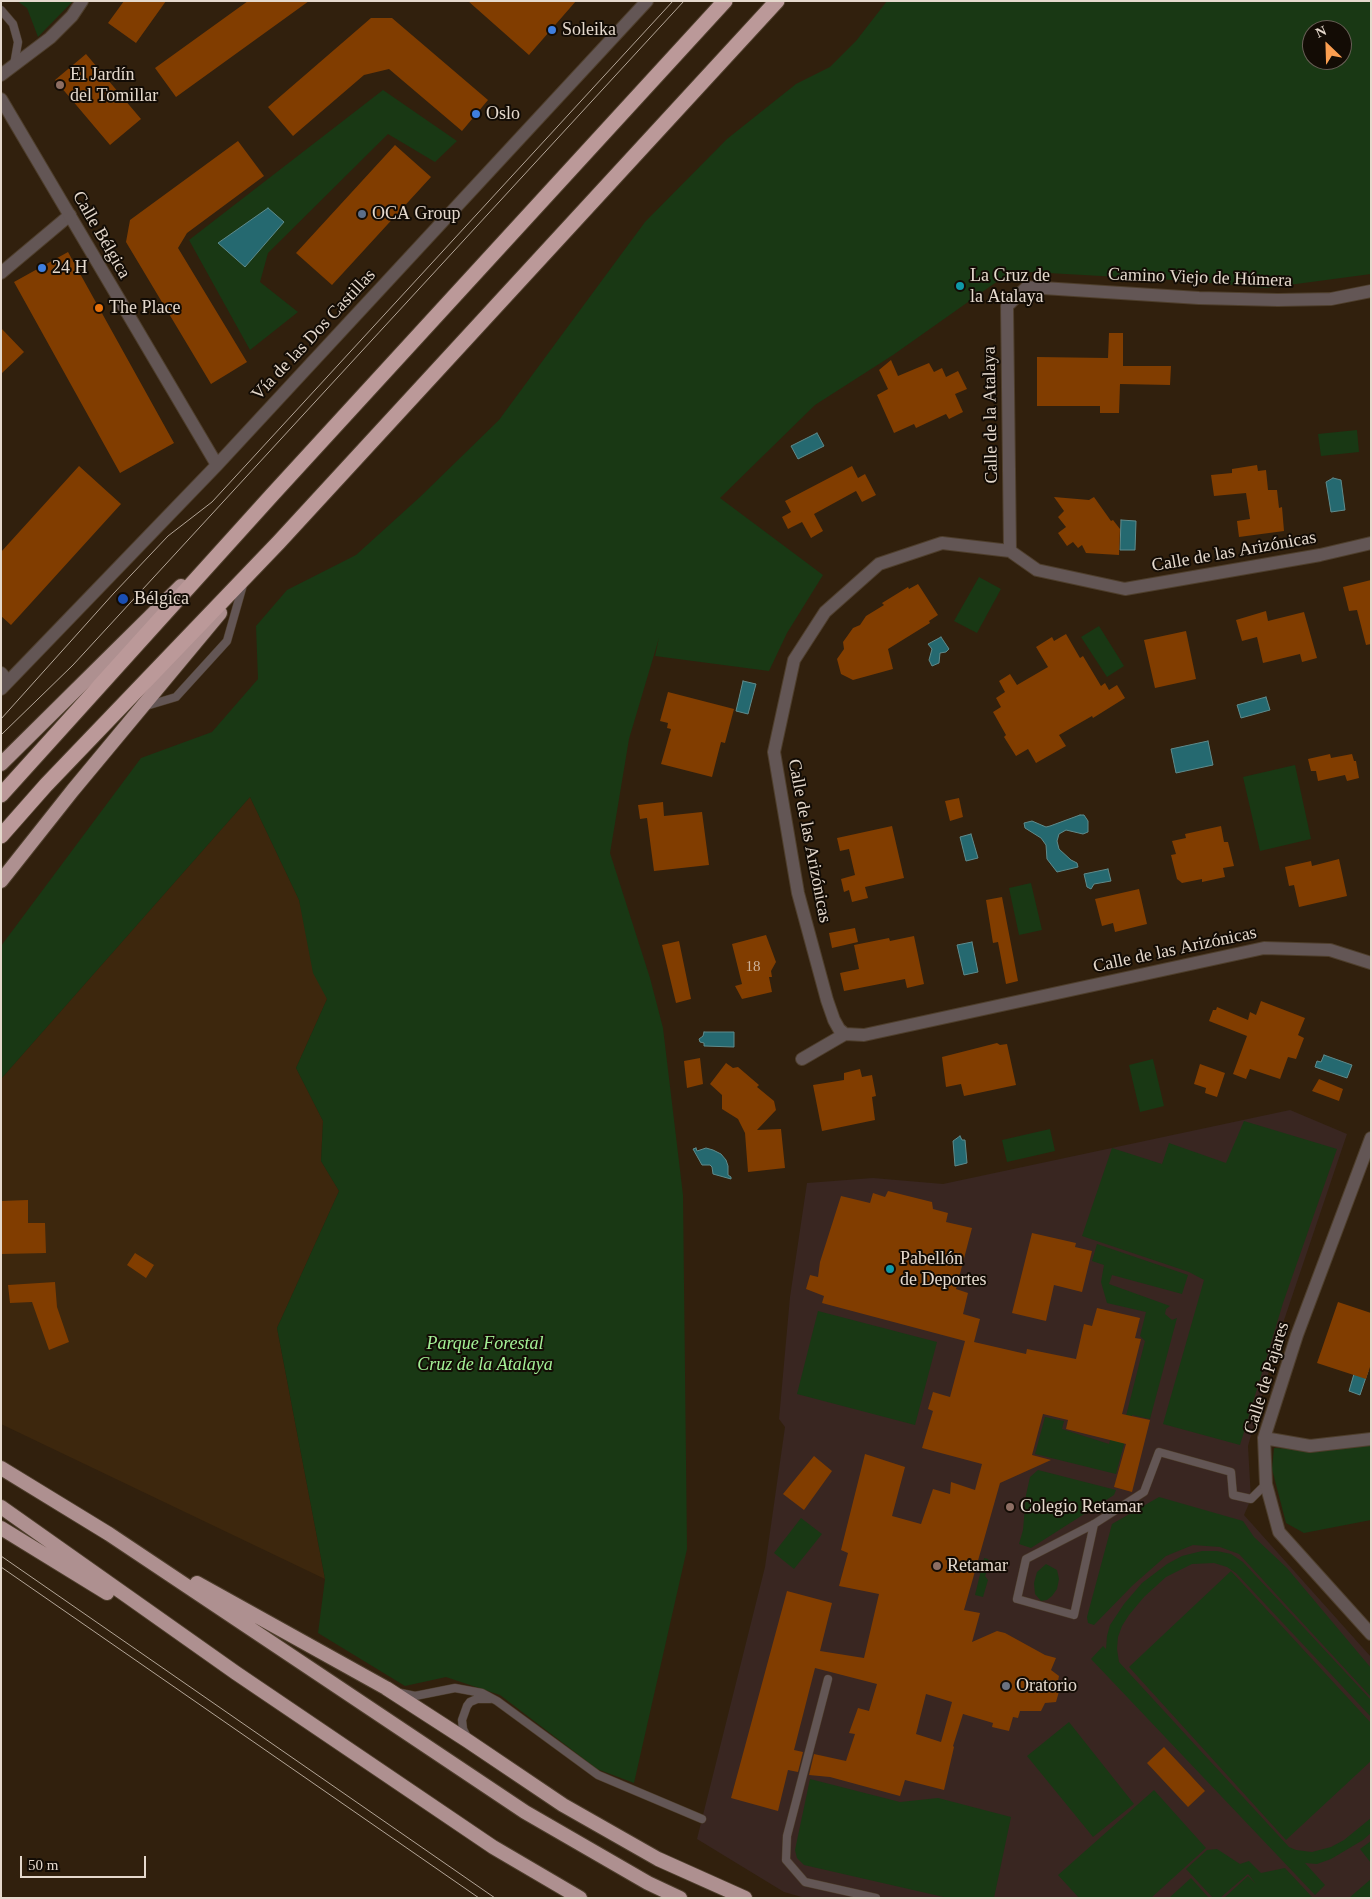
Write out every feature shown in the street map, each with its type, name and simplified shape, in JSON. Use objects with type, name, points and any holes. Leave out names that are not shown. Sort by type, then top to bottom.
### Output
[{"type":"highway","points":[[1,795],[272,495],[725,1]]},
{"type":"highway","points":[[1,836],[46,785],[279,542],[777,1]]},
{"type":"highway","points":[[1,764],[272,495]]},
{"type":"highway","points":[[1,882],[73,790],[279,542]]},
{"type":"highway","points":[[1,1468],[109,1534],[525,1812],[648,1883],[680,1898]]},
{"type":"highway","points":[[1,1507],[236,1673],[493,1846],[580,1898]]},
{"type":"highway","points":[[1,1528],[16,1535],[236,1673]]},
{"type":"highway","points":[[109,1534],[386,1688],[563,1806],[658,1859],[745,1898]]},
{"type":"street","points":[[1,75],[50,38],[72,16],[82,1]]},
{"type":"street","name":"Vía de las Dos Castillas","points":[[4,681],[216,465],[647,1]]},
{"type":"street","name":"Calle Bélgica","points":[[1,99],[216,465]]},
{"type":"street","points":[[1,273],[70,215]]},
{"type":"street","name":"Camino Viejo de Húmera","points":[[1027,288],[1199,298],[1278,300],[1331,299],[1371,291]]},
{"type":"street","name":"Calle de la Atalaya","points":[[1010,550],[1007,306],[1027,288]]},
{"type":"street","name":"Calle de las Arizónicas","points":[[1371,543],[1320,555],[1124,589],[1037,570],[1010,550],[942,543],[879,564],[825,612],[794,660],[774,752],[798,893],[827,1000],[834,1020],[845,1034],[864,1035],[1264,948],[1330,950],[1371,963]]},
{"type":"street","points":[[802,1059],[845,1034]]},
{"type":"street","name":"Calle de Pajares","points":[[1371,1138],[1297,1335],[1264,1438],[1266,1484],[1279,1532],[1371,1634]]},
{"type":"street","points":[[1264,1438],[1310,1446],[1371,1439]]},
{"type":"lane","points":[[1,10],[13,24],[18,42],[14,65]]},
{"type":"lane","points":[[142,707],[176,697],[227,641],[242,586]]},
{"type":"lane","points":[[1094,1524],[1074,1615],[1016,1599],[1026,1559],[1094,1524],[1144,1492],[1159,1452],[1231,1472],[1233,1495],[1251,1499],[1266,1484]]},
{"type":"lane","points":[[828,1679],[787,1836],[786,1860],[806,1882],[876,1898]]},
{"type":"lane","points":[[386,1688],[405,1695],[415,1696],[449,1689],[462,1689],[482,1693],[497,1701],[598,1776],[702,1819]]},
{"type":"lane","points":[[468,1741],[463,1729],[464,1713],[467,1706],[470,1702],[477,1699],[484,1698],[497,1701]]},
{"type":"shaded area","points":[[250,797],[299,900],[327,999],[296,1068],[323,1121],[321,1161],[339,1191],[277,1328],[325,1579],[1,1424],[1,1079]]},
{"type":"shaded area","name":"Colegio Retamar","points":[[1290,1110],[1347,1134],[1280,1332],[1248,1446],[1251,1499],[1244,1515],[1371,1657],[1371,1898],[805,1898],[784,1892],[697,1839],[765,1567],[785,1427],[779,1419],[790,1297],[807,1183],[873,1178],[943,1184]]},
{"type":"green space","points":[[17,1],[73,1],[38,37],[27,8]]},
{"type":"green space","name":"Parque Forestal Cruz de la Atalaya","points":[[887,1],[1371,1],[1371,274],[1266,288],[1191,281],[1012,271],[893,355],[815,405],[720,498],[823,575],[787,633],[769,671],[655,656],[659,638],[629,739],[610,853],[650,978],[663,1028],[683,1195],[687,1549],[634,1783],[597,1769],[500,1695],[446,1677],[405,1686],[318,1633],[325,1579],[277,1328],[339,1191],[321,1161],[323,1121],[296,1068],[327,999],[313,973],[299,900],[250,797],[1,1079],[1,946],[141,758],[212,732],[258,679],[256,626],[287,590],[356,555],[420,497],[499,420],[645,222],[727,139],[796,84],[830,67],[856,41]]},
{"type":"green space","points":[[383,90],[457,141],[435,162],[388,134],[268,253],[260,282],[298,312],[250,350],[189,240]]},
{"type":"green space","points":[[1357,430],[1359,452],[1321,456],[1318,434]]},
{"type":"green space","points":[[979,577],[1001,589],[977,633],[954,621]]},
{"type":"green space","points":[[1099,626],[1124,666],[1107,677],[1081,637]]},
{"type":"green space","points":[[1295,765],[1311,839],[1260,851],[1243,777]]},
{"type":"green space","points":[[1031,883],[1042,930],[1019,935],[1009,888]]},
{"type":"green space","points":[[1153,1059],[1164,1106],[1140,1112],[1129,1065]]},
{"type":"green space","points":[[1244,1121],[1337,1149],[1283,1303],[1240,1445],[1163,1424],[1204,1280],[1189,1272],[1082,1236],[1112,1148],[1162,1164],[1169,1143],[1226,1163]]},
{"type":"green space","points":[[1050,1129],[1055,1151],[1007,1162],[1002,1140]]},
{"type":"green space","points":[[1097,1244],[1188,1275],[1182,1294],[1112,1275],[1109,1284],[1170,1306],[1166,1309],[1165,1314],[1172,1320],[1177,1318],[1150,1419],[1132,1415],[1116,1474],[1035,1454],[1045,1417],[1064,1421],[1062,1429],[1109,1444],[1116,1422],[1124,1424],[1145,1341],[1140,1336],[1146,1312],[1107,1303],[1101,1282],[1104,1265],[1092,1261]]},
{"type":"green space","points":[[818,1311],[937,1342],[915,1425],[797,1394]]},
{"type":"green space","points":[[1371,1444],[1371,1520],[1304,1533],[1286,1523],[1272,1469],[1274,1448],[1314,1450]]},
{"type":"green space","points":[[1038,1470],[1116,1490],[1114,1495],[1031,1548],[1019,1544],[1023,1530],[1026,1495],[1030,1477]]},
{"type":"green space","points":[[1159,1497],[1243,1521],[1254,1537],[1287,1568],[1371,1668],[1371,1697],[1239,1554],[1220,1547],[1193,1545],[1166,1556],[1133,1585],[1094,1625],[1088,1623],[1087,1617],[1112,1524]]},
{"type":"green space","points":[[801,1518],[822,1534],[794,1569],[774,1553]]},
{"type":"green space","points":[[1202,1551],[1217,1551],[1231,1554],[1243,1562],[1371,1700],[1371,1717],[1236,1573],[1227,1567],[1214,1563],[1192,1564],[1166,1577],[1144,1597],[1129,1615],[1118,1637],[1119,1662],[1289,1847],[1312,1852],[1331,1847],[1344,1840],[1371,1818],[1371,1833],[1363,1840],[1331,1859],[1317,1864],[1305,1863],[1325,1885],[1315,1895],[1091,1659],[1103,1646],[1106,1649],[1110,1625],[1124,1604],[1142,1583],[1167,1564],[1182,1556]]},
{"type":"green space","points":[[984,1558],[988,1559],[990,1564],[985,1576],[988,1580],[983,1597],[975,1595]]},
{"type":"green space","points":[[1046,1564],[1057,1570],[1059,1579],[1057,1589],[1052,1596],[1047,1600],[1041,1601],[1035,1594],[1034,1583],[1037,1572]]},
{"type":"green space","points":[[1231,1571],[1371,1723],[1371,1761],[1286,1840],[1129,1667]]},
{"type":"green space","points":[[1069,1722],[1134,1804],[1093,1837],[1027,1756]]},
{"type":"green space","points":[[810,1779],[900,1802],[938,1798],[1011,1817],[994,1898],[948,1898],[804,1865],[797,1858],[795,1850]]},
{"type":"green space","points":[[1154,1790],[1206,1848],[1151,1898],[1079,1898],[1058,1875]]},
{"type":"green space","points":[[1371,1841],[1371,1863],[1360,1849]]},
{"type":"green space","points":[[1217,1849],[1240,1864],[1249,1861],[1261,1873],[1285,1868],[1313,1898],[1224,1898],[1248,1876],[1256,1884],[1248,1874],[1220,1898],[1213,1898],[1186,1869],[1207,1850]]},
{"type":"green space","points":[[1191,1878],[1209,1898],[1169,1898]]},
{"type":"green space","points":[[1371,1879],[1371,1898],[1349,1898]]},
{"type":"water","points":[[268,208],[284,222],[245,267],[218,243]]},
{"type":"water","points":[[817,433],[824,446],[798,459],[791,446]]},
{"type":"water","points":[[1333,478],[1341,480],[1345,510],[1331,512],[1326,482]]},
{"type":"water","points":[[1121,520],[1136,521],[1135,550],[1120,550]]},
{"type":"water","points":[[941,637],[949,649],[946,652],[940,653],[939,663],[932,666],[929,660],[932,649],[928,644]]},
{"type":"water","points":[[743,681],[756,684],[748,714],[736,711]]},
{"type":"water","points":[[1266,697],[1270,710],[1241,718],[1237,705]]},
{"type":"water","points":[[1208,741],[1213,765],[1176,773],[1171,749]]},
{"type":"water","points":[[1084,815],[1088,821],[1088,832],[1083,834],[1066,830],[1059,834],[1057,841],[1059,849],[1077,863],[1078,867],[1057,872],[1047,859],[1046,845],[1041,838],[1025,828],[1024,823],[1032,821],[1046,827]]},
{"type":"water","points":[[971,834],[978,858],[966,861],[960,837]]},
{"type":"water","points":[[1108,869],[1111,881],[1094,884],[1091,889],[1087,887],[1084,874]]},
{"type":"water","points":[[972,942],[978,972],[964,975],[957,945]]},
{"type":"water","points":[[704,1032],[734,1032],[734,1047],[704,1046],[704,1043],[700,1042],[699,1039],[703,1036]]},
{"type":"water","points":[[1324,1055],[1352,1065],[1347,1078],[1315,1067],[1317,1061],[1321,1062]]},
{"type":"water","points":[[960,1136],[962,1140],[965,1140],[967,1163],[955,1166],[953,1141]]},
{"type":"water","points":[[696,1148],[697,1151],[706,1148],[721,1154],[726,1160],[728,1175],[731,1179],[713,1174],[710,1165],[702,1165],[693,1149]]},
{"type":"water","points":[[1356,1367],[1368,1371],[1360,1395],[1349,1391]]},
{"type":"building","points":[[124,1],[166,1],[136,43],[108,23]]},
{"type":"building","points":[[248,1],[309,1],[176,97],[155,68]]},
{"type":"building","points":[[468,1],[576,1],[529,55]]},
{"type":"building","points":[[371,18],[392,18],[488,100],[462,131],[389,69],[364,75],[293,136],[268,107]]},
{"type":"building","points":[[86,54],[141,119],[110,145],[55,80]]},
{"type":"building","points":[[238,141],[264,176],[187,233],[178,248],[247,362],[211,384],[126,242],[130,220]]},
{"type":"building","points":[[395,145],[431,177],[332,285],[296,253]]},
{"type":"building","points":[[68,252],[174,443],[120,473],[14,282]]},
{"type":"building","points":[[1,328],[24,352],[1,374]]},
{"type":"building","points":[[1109,333],[1123,333],[1123,366],[1171,366],[1170,385],[1120,384],[1119,413],[1100,413],[1100,406],[1037,406],[1037,357],[1108,358]]},
{"type":"building","points":[[891,360],[898,376],[929,363],[934,372],[942,368],[946,377],[958,371],[967,389],[955,394],[963,412],[949,419],[946,414],[916,428],[914,424],[894,433],[877,395],[888,389],[879,370]]},
{"type":"building","points":[[1257,465],[1258,471],[1266,470],[1268,490],[1277,490],[1279,508],[1282,507],[1284,531],[1239,537],[1237,521],[1250,519],[1246,493],[1214,496],[1211,475],[1232,473],[1232,469]]},
{"type":"building","points":[[79,466],[121,504],[11,625],[1,616],[1,552]]},
{"type":"building","points":[[852,466],[858,478],[865,474],[876,495],[862,502],[856,491],[814,514],[823,531],[811,538],[802,522],[788,529],[782,517],[791,512],[785,501]]},
{"type":"building","points":[[1054,497],[1089,500],[1094,497],[1111,521],[1113,520],[1120,529],[1119,555],[1086,553],[1082,545],[1078,548],[1073,542],[1067,546],[1058,533],[1066,527],[1058,517],[1064,511]]},
{"type":"building","points":[[1371,580],[1371,644],[1366,645],[1357,610],[1349,611],[1343,587]]},
{"type":"building","points":[[918,584],[938,615],[929,621],[930,623],[888,649],[893,669],[853,680],[841,674],[837,659],[844,649],[843,642],[853,628],[860,625],[866,616],[884,605],[882,603],[908,587],[909,589]]},
{"type":"building","points":[[1266,611],[1268,621],[1304,612],[1317,658],[1302,662],[1300,654],[1263,663],[1257,637],[1242,641],[1236,620]]},
{"type":"building","points":[[1186,631],[1196,679],[1155,688],[1144,640]]},
{"type":"building","points":[[1066,634],[1080,658],[1083,656],[1101,686],[1105,683],[1109,690],[1117,685],[1125,698],[1093,718],[1092,716],[1059,735],[1066,746],[1036,763],[1028,749],[1016,756],[1004,737],[1006,735],[993,712],[1001,707],[996,698],[1005,692],[999,681],[1010,674],[1017,685],[1048,667],[1036,647],[1052,637],[1054,641]]},
{"type":"building","points":[[668,692],[734,709],[725,743],[721,742],[712,777],[661,764],[671,729],[667,728],[668,723],[660,721]]},
{"type":"building","points":[[1330,754],[1331,758],[1352,754],[1354,761],[1356,761],[1359,778],[1347,781],[1345,775],[1318,781],[1316,771],[1311,771],[1308,759]]},
{"type":"building","points":[[959,798],[963,817],[950,821],[945,801]]},
{"type":"building","points":[[663,802],[664,816],[702,812],[709,865],[654,871],[647,818],[640,819],[638,805]]},
{"type":"building","points":[[892,826],[904,878],[865,887],[868,898],[852,902],[849,890],[844,892],[841,879],[855,875],[849,849],[840,851],[837,838]]},
{"type":"building","points":[[1221,826],[1224,842],[1228,842],[1234,866],[1223,868],[1225,877],[1202,882],[1202,879],[1182,883],[1177,879],[1171,855],[1176,854],[1172,841],[1186,838],[1185,834]]},
{"type":"building","points":[[1339,859],[1347,896],[1299,907],[1294,885],[1289,886],[1285,867],[1311,861],[1312,866]]},
{"type":"building","points":[[1139,889],[1147,924],[1115,932],[1113,923],[1102,926],[1095,899]]},
{"type":"building","points":[[1002,897],[1018,981],[1006,984],[998,942],[993,943],[986,900]]},
{"type":"building","points":[[855,928],[858,942],[832,948],[829,933]]},
{"type":"building","points":[[766,935],[776,962],[771,971],[772,977],[769,977],[772,992],[742,999],[735,986],[742,984],[732,944]]},
{"type":"building","points":[[914,936],[924,984],[907,988],[905,979],[844,991],[840,973],[859,969],[854,945],[889,938],[890,941]]},
{"type":"building","points":[[679,941],[691,999],[676,1003],[662,945]]},
{"type":"building","points":[[1261,1001],[1305,1018],[1298,1035],[1304,1038],[1296,1059],[1288,1057],[1280,1079],[1250,1069],[1246,1079],[1233,1074],[1247,1036],[1209,1021],[1213,1010],[1216,1010],[1217,1007],[1248,1020],[1250,1012],[1256,1015]]},
{"type":"building","points":[[997,1043],[1000,1045],[1007,1044],[1016,1085],[964,1096],[961,1084],[946,1087],[942,1057]]},
{"type":"building","points":[[700,1058],[703,1084],[687,1088],[684,1061]]},
{"type":"building","points":[[726,1063],[733,1068],[738,1067],[774,1101],[776,1110],[757,1130],[781,1129],[785,1168],[748,1172],[745,1133],[738,1119],[722,1109],[722,1095],[710,1084]]},
{"type":"building","points":[[1200,1064],[1225,1073],[1217,1097],[1205,1093],[1206,1088],[1194,1084]]},
{"type":"building","points":[[860,1069],[862,1077],[872,1075],[876,1096],[872,1097],[875,1120],[822,1131],[813,1085],[844,1080],[844,1073]]},
{"type":"building","points":[[1319,1079],[1343,1089],[1339,1101],[1312,1091]]},
{"type":"building","points":[[888,1191],[932,1202],[933,1209],[948,1213],[946,1222],[972,1228],[956,1289],[968,1293],[963,1314],[980,1319],[974,1342],[1026,1354],[1027,1349],[1076,1359],[1084,1324],[1092,1326],[1097,1308],[1140,1318],[1135,1338],[1141,1339],[1122,1414],[1150,1420],[1132,1492],[1114,1487],[1126,1444],[1066,1429],[1068,1420],[1043,1414],[1032,1455],[1051,1460],[1000,1483],[964,1610],[980,1613],[972,1642],[997,1631],[1005,1633],[1045,1655],[1056,1658],[1051,1670],[1059,1676],[1057,1686],[1060,1688],[1056,1702],[1045,1703],[1041,1711],[1020,1711],[1018,1718],[1013,1717],[1009,1731],[992,1727],[993,1723],[963,1714],[953,1746],[944,1790],[905,1780],[900,1796],[830,1777],[809,1775],[814,1754],[846,1761],[855,1734],[849,1733],[858,1708],[869,1711],[877,1684],[815,1668],[794,1750],[803,1752],[798,1772],[788,1770],[778,1811],[731,1798],[787,1591],[832,1603],[820,1651],[864,1658],[879,1594],[839,1586],[848,1553],[841,1550],[865,1454],[905,1467],[892,1516],[921,1524],[933,1489],[950,1494],[951,1482],[975,1490],[982,1464],[922,1448],[933,1411],[928,1409],[933,1392],[950,1397],[965,1341],[822,1303],[824,1296],[806,1289],[810,1275],[818,1277],[820,1262],[841,1196],[870,1203],[873,1193],[885,1197]],"holes":[[[926,1694],[952,1702],[941,1742],[916,1734]]]},
{"type":"building","points":[[28,1200],[28,1223],[45,1223],[46,1253],[1,1254],[1,1201]]},
{"type":"building","points":[[1032,1233],[1076,1243],[1075,1247],[1092,1251],[1082,1292],[1054,1285],[1046,1321],[1012,1313]]},
{"type":"building","points":[[135,1253],[154,1265],[146,1278],[127,1265]]},
{"type":"building","points":[[55,1282],[57,1307],[69,1342],[49,1350],[32,1302],[10,1303],[8,1285]]},
{"type":"building","points":[[1338,1302],[1371,1313],[1371,1364],[1366,1379],[1317,1363]]},
{"type":"building","points":[[814,1456],[832,1471],[804,1510],[783,1494]]},
{"type":"building","points":[[1164,1747],[1205,1791],[1188,1807],[1147,1763]]},
{"type":"tram line","points":[[1,719],[168,536],[212,502],[673,1]]},
{"type":"tram line","points":[[1,735],[73,665],[684,1]]},
{"type":"tram line","points":[[1,1556],[495,1898]]},
{"type":"tram line","points":[[1,1567],[479,1898]]},
{"type":"place","name":"Soleika","points":[[552,30]]},
{"type":"place","name":"El Jardín del Tomillar","points":[[60,85]]},
{"type":"place","name":"Oslo","points":[[476,114]]},
{"type":"place","name":"OCA Group","points":[[362,214]]},
{"type":"place","name":"24 H","points":[[42,268]]},
{"type":"place","name":"La Cruz de la Atalaya","points":[[960,286]]},
{"type":"place","name":"The Place","points":[[99,308]]},
{"type":"place","name":"Bélgica","points":[[123,599]]},
{"type":"place","name":"Pabellón de Deportes","points":[[890,1269]]},
{"type":"place","name":"Colegio Retamar","points":[[1010,1507]]},
{"type":"place","name":"Retamar","points":[[937,1566]]},
{"type":"place","name":"Oratorio","points":[[1006,1686]]}]
